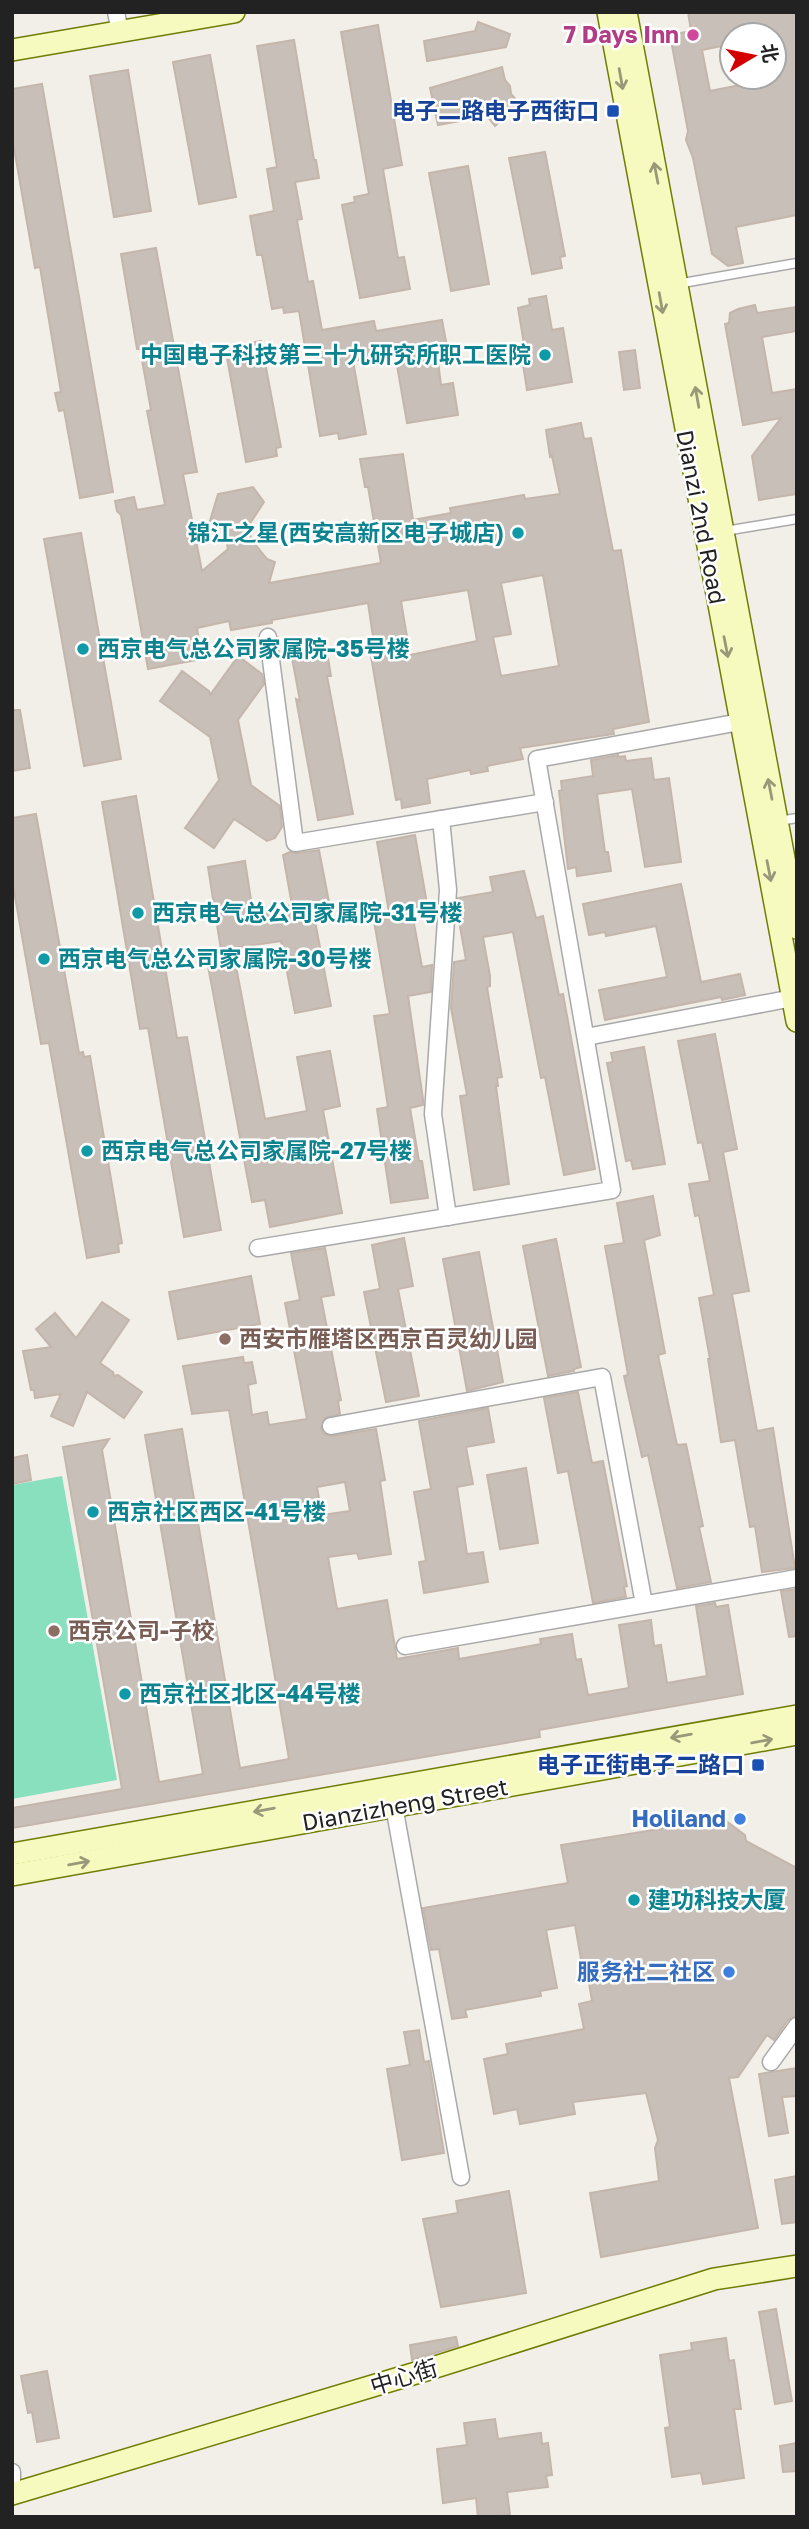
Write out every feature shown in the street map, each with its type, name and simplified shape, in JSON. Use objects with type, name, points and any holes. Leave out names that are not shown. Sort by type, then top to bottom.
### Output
[{"type":"main road","points":[[12,50],[118,22],[234,12]]},
{"type":"main road","name":"Dianzi 2nd Road","points":[[608,12],[797,1021]]},
{"type":"main road","name":"Dianzi 2nd Road","points":[[626,12],[722,531],[787,820],[797,928]]},
{"type":"main road","name":"Dianzizheng Street","points":[[12,1854],[797,1716]]},
{"type":"main road","name":"Dianzizheng Street","points":[[12,1875],[797,1734]]},
{"type":"main road","name":"中心街","points":[[12,2494],[426,2370],[714,2279],[797,2266]]},
{"type":"street","points":[[268,637],[295,843],[545,802]]},
{"type":"street","points":[[258,1248],[612,1190],[537,758],[740,722]]},
{"type":"street","points":[[441,819],[448,890],[433,1114],[448,1217]]},
{"type":"street","points":[[586,1037],[793,998]]},
{"type":"street","points":[[331,1426],[602,1377],[644,1604]]},
{"type":"street","points":[[405,1646],[797,1578]]},
{"type":"street","points":[[394,1806],[461,2177]]},
{"type":"street","points":[[771,2062],[797,2026]]},
{"type":"street","points":[[12,2472],[12,2481]]},
{"type":"lane","points":[[677,284],[797,264]]},
{"type":"lane","points":[[722,531],[797,519]]},
{"type":"green space","name":"西京公司-子校","points":[[62,1476],[117,1780],[12,1799],[12,1485]]},
{"type":"building","points":[[688,12],[797,12],[797,215],[736,227],[743,263],[728,266],[712,254],[693,158],[686,140],[688,131],[670,35],[691,31]]},
{"type":"building","points":[[478,22],[510,34],[506,47],[427,61],[424,41],[475,31]]},
{"type":"building","points":[[378,25],[402,165],[383,169],[398,258],[404,257],[410,289],[360,298],[342,205],[355,202],[354,197],[369,194],[341,32]]},
{"type":"building","points":[[294,40],[319,178],[295,182],[302,219],[297,220],[308,282],[313,281],[322,330],[374,321],[376,331],[442,320],[448,352],[437,354],[441,385],[453,383],[458,415],[407,423],[395,354],[353,361],[366,434],[339,439],[338,433],[320,436],[299,311],[284,313],[283,307],[272,309],[262,255],[257,255],[250,216],[274,211],[267,169],[277,167],[257,46]]},
{"type":"building","points":[[210,55],[236,197],[199,204],[173,62]]},
{"type":"building","points":[[502,67],[511,94],[519,103],[495,126],[487,116],[438,125],[430,88]]},
{"type":"building","points":[[128,70],[151,211],[114,217],[90,76]]},
{"type":"building","points":[[42,84],[113,492],[80,498],[64,410],[59,411],[55,393],[61,392],[40,267],[35,268],[12,137],[12,89]]},
{"type":"building","points":[[545,152],[565,256],[560,257],[562,268],[532,274],[509,158]]},
{"type":"building","points":[[468,166],[489,284],[451,291],[429,173]]},
{"type":"building","points":[[156,248],[197,472],[183,474],[202,571],[228,549],[224,529],[209,524],[218,494],[253,487],[264,502],[249,525],[251,539],[267,559],[275,562],[269,583],[381,563],[368,487],[365,487],[360,459],[403,454],[413,520],[451,513],[450,508],[524,495],[525,499],[560,494],[546,430],[581,423],[584,439],[591,438],[613,551],[621,550],[649,722],[613,729],[614,734],[520,748],[523,759],[487,766],[488,771],[471,774],[470,770],[427,779],[430,803],[402,808],[401,799],[396,800],[370,650],[375,650],[368,603],[231,630],[229,621],[197,628],[202,659],[148,669],[121,515],[117,511],[115,501],[134,497],[137,510],[165,505],[147,411],[151,410],[140,349],[137,349],[121,254]],"holes":[[[543,575],[559,666],[501,676],[493,637],[511,634],[501,583]],[[468,590],[477,641],[410,655],[401,601]]]},
{"type":"building","name":"中国电子科技第三十九研究所职工医院","points":[[546,296],[552,330],[563,328],[572,382],[527,390],[518,308],[530,305],[529,299]]},
{"type":"building","points":[[755,305],[757,313],[797,307],[797,331],[762,337],[772,393],[797,389],[797,494],[759,500],[752,456],[781,418],[743,425],[725,324],[729,323],[730,313]]},
{"type":"building","points":[[261,341],[281,447],[276,448],[277,456],[246,462],[225,347]]},
{"type":"building","points":[[635,350],[640,388],[624,390],[619,352]]},
{"type":"building","name":"西京电气总公司家属院-35号楼","points":[[81,533],[121,759],[84,766],[44,539]]},
{"type":"building","points":[[325,640],[331,676],[327,676],[353,814],[318,820],[296,699],[300,701],[290,647]]},
{"type":"building","points":[[236,659],[242,659],[262,674],[264,684],[238,720],[251,785],[280,806],[282,827],[275,838],[267,841],[234,819],[214,848],[185,828],[219,780],[210,737],[160,701],[182,671],[209,691],[210,695]]},
{"type":"building","points":[[12,710],[20,710],[30,768],[12,771]]},
{"type":"building","points":[[625,756],[626,761],[651,758],[654,780],[669,778],[681,862],[645,867],[632,789],[597,794],[605,852],[608,852],[611,871],[577,876],[576,867],[568,869],[559,791],[562,790],[561,781],[593,776],[591,760]]},
{"type":"building","points":[[136,796],[177,1038],[187,1037],[221,1230],[184,1237],[148,1028],[140,1029],[102,802]]},
{"type":"building","points":[[36,814],[79,1053],[83,1052],[84,1057],[90,1056],[122,1243],[118,1244],[119,1252],[87,1258],[49,1043],[41,1044],[12,880],[12,818]]},
{"type":"building","points":[[415,835],[429,915],[413,918],[422,967],[432,965],[431,992],[408,996],[423,1099],[423,1105],[410,1108],[428,1198],[391,1203],[377,1109],[388,1107],[374,1016],[390,1014],[374,921],[390,918],[377,842]]},
{"type":"building","points":[[319,850],[329,902],[312,905],[331,1006],[295,1013],[281,941],[221,950],[208,867],[245,861],[253,913],[292,905],[283,855]]},
{"type":"building","points":[[524,871],[536,918],[543,916],[559,995],[563,994],[595,1169],[564,1175],[545,1077],[541,1078],[513,932],[483,937],[490,976],[490,986],[487,987],[502,1077],[497,1078],[496,1086],[509,1184],[474,1190],[460,1096],[467,1095],[451,1008],[454,962],[466,960],[457,910],[458,898],[493,892],[490,877]]},
{"type":"building","points":[[681,884],[701,982],[740,974],[745,995],[722,1000],[721,997],[605,1020],[599,990],[667,977],[656,926],[606,936],[605,932],[589,935],[583,904]]},
{"type":"building","points":[[235,961],[265,1119],[307,1111],[297,1057],[330,1051],[340,1106],[323,1110],[342,1213],[270,1227],[265,1200],[252,1202],[208,966]]},
{"type":"building","points":[[715,1034],[737,1149],[723,1152],[749,1291],[732,1294],[757,1431],[773,1428],[795,1568],[762,1572],[755,1526],[750,1527],[735,1440],[721,1442],[699,1298],[714,1295],[699,1215],[695,1216],[689,1184],[710,1181],[702,1142],[698,1143],[678,1041]]},
{"type":"building","points":[[644,1047],[665,1164],[633,1169],[631,1160],[626,1161],[607,1063],[613,1062],[611,1053]]},
{"type":"building","points":[[653,1196],[660,1235],[644,1240],[665,1353],[658,1355],[677,1445],[686,1444],[703,1526],[699,1527],[711,1582],[677,1588],[648,1455],[642,1457],[624,1376],[628,1375],[605,1246],[624,1243],[617,1203]]},
{"type":"building","points":[[404,1238],[413,1286],[398,1289],[419,1396],[386,1402],[364,1292],[380,1289],[372,1245]]},
{"type":"building","points":[[556,1239],[581,1367],[548,1376],[523,1246]]},
{"type":"building","points":[[325,1248],[334,1295],[321,1297],[341,1400],[338,1401],[340,1414],[325,1418],[321,1429],[323,1433],[332,1436],[376,1429],[385,1480],[380,1481],[391,1554],[359,1559],[357,1553],[328,1557],[337,1609],[387,1600],[397,1659],[458,1648],[459,1659],[541,1644],[540,1639],[572,1634],[576,1660],[581,1659],[588,1695],[629,1688],[619,1625],[651,1620],[654,1646],[661,1645],[667,1683],[707,1676],[696,1606],[715,1603],[716,1607],[728,1605],[743,1694],[539,1730],[540,1737],[12,1828],[12,1808],[122,1789],[63,1447],[109,1439],[102,1450],[159,1782],[203,1774],[145,1435],[182,1429],[240,1768],[289,1759],[229,1410],[192,1414],[183,1366],[243,1357],[244,1363],[252,1362],[256,1383],[248,1385],[252,1415],[267,1412],[269,1425],[307,1419],[285,1303],[300,1300],[291,1253]],"holes":[[[345,1482],[350,1511],[322,1515],[317,1487]]]},
{"type":"building","points":[[479,1252],[503,1382],[467,1391],[443,1259]]},
{"type":"building","points":[[251,1276],[260,1324],[178,1339],[169,1292]]},
{"type":"building","points":[[102,1302],[129,1320],[100,1363],[113,1372],[114,1376],[118,1375],[142,1392],[124,1418],[87,1392],[73,1426],[51,1416],[61,1394],[35,1398],[23,1351],[51,1347],[36,1329],[55,1313],[76,1338]]},
{"type":"building","points":[[578,1392],[592,1463],[603,1461],[627,1586],[624,1587],[626,1597],[593,1603],[568,1471],[558,1473],[544,1398]]},
{"type":"building","points":[[488,1408],[494,1442],[466,1447],[473,1484],[457,1487],[467,1554],[483,1552],[488,1582],[424,1593],[419,1562],[426,1561],[414,1492],[431,1489],[419,1421]]},
{"type":"building","points":[[27,1455],[31,1480],[12,1484],[12,1458]]},
{"type":"building","points":[[526,1468],[538,1543],[500,1549],[487,1475]]},
{"type":"building","points":[[797,1589],[797,1636],[789,1637],[781,1591]]},
{"type":"building","points":[[713,1817],[726,1821],[745,1835],[746,1841],[797,1868],[797,2016],[788,2020],[774,2040],[767,2035],[738,2077],[729,2078],[758,2228],[601,2257],[590,2193],[659,2181],[655,2148],[658,2140],[646,2093],[573,2102],[575,2114],[520,2124],[517,2109],[494,2114],[484,2059],[508,2054],[506,2044],[584,2029],[579,2004],[592,2001],[575,1925],[546,1930],[557,1988],[540,1991],[541,1996],[465,2010],[467,2017],[452,2019],[439,1949],[431,1950],[423,1908],[568,1883],[561,1845],[696,1823]]},
{"type":"building","points":[[419,2030],[424,2062],[429,2061],[444,2153],[402,2160],[387,2069],[410,2065],[404,2032]]},
{"type":"building","points":[[797,2068],[797,2096],[782,2097],[788,2133],[769,2136],[759,2074]]},
{"type":"building","points":[[797,2176],[797,2222],[782,2224],[775,2180]]},
{"type":"building","points":[[509,2191],[526,2293],[441,2307],[423,2219],[458,2213],[456,2201]]},
{"type":"building","points":[[776,2309],[792,2401],[775,2404],[759,2312]]},
{"type":"building","points":[[456,2337],[458,2346],[412,2360],[410,2345]]},
{"type":"building","points":[[726,2338],[729,2361],[734,2360],[741,2409],[734,2409],[744,2478],[703,2484],[701,2473],[672,2477],[665,2428],[670,2427],[660,2355],[692,2350],[691,2343]]},
{"type":"building","points":[[47,2371],[59,2438],[37,2442],[32,2412],[28,2413],[21,2376]]},
{"type":"building","points":[[495,2419],[498,2439],[541,2433],[542,2444],[548,2443],[552,2475],[546,2476],[548,2487],[507,2492],[510,2515],[478,2517],[476,2498],[443,2503],[437,2449],[467,2445],[464,2423]]},
{"type":"building","points":[[797,2443],[797,2471],[783,2472],[780,2446]]},
{"type":"place","name":"7 Days Inn","points":[[693,35]]},
{"type":"place","name":"电子二路电子西街口","points":[[613,111]]},
{"type":"place","name":"中国电子科技第三十九研究所职工医院","points":[[545,355]]},
{"type":"place","name":"锦江之星(西安高新区电子城店)","points":[[518,533]]},
{"type":"place","name":"西京电气总公司家属院-35号楼","points":[[83,649]]},
{"type":"place","name":"西京电气总公司家属院-31号楼","points":[[138,913]]},
{"type":"place","name":"西京电气总公司家属院-30号楼","points":[[44,959]]},
{"type":"place","name":"西京电气总公司家属院-27号楼","points":[[87,1151]]},
{"type":"place","name":"西安市雁塔区西京百灵幼儿园","points":[[225,1339]]},
{"type":"place","name":"西京社区西区-41号楼","points":[[93,1512]]},
{"type":"place","name":"西京公司-子校","points":[[54,1631]]},
{"type":"place","name":"西京社区北区-44号楼","points":[[125,1694]]},
{"type":"place","name":"电子正街电子二路口","points":[[758,1765]]},
{"type":"place","name":"Holiland","points":[[740,1819]]},
{"type":"place","name":"建功科技大厦","points":[[634,1900]]},
{"type":"place","name":"服务社二社区","points":[[729,1972]]}]
